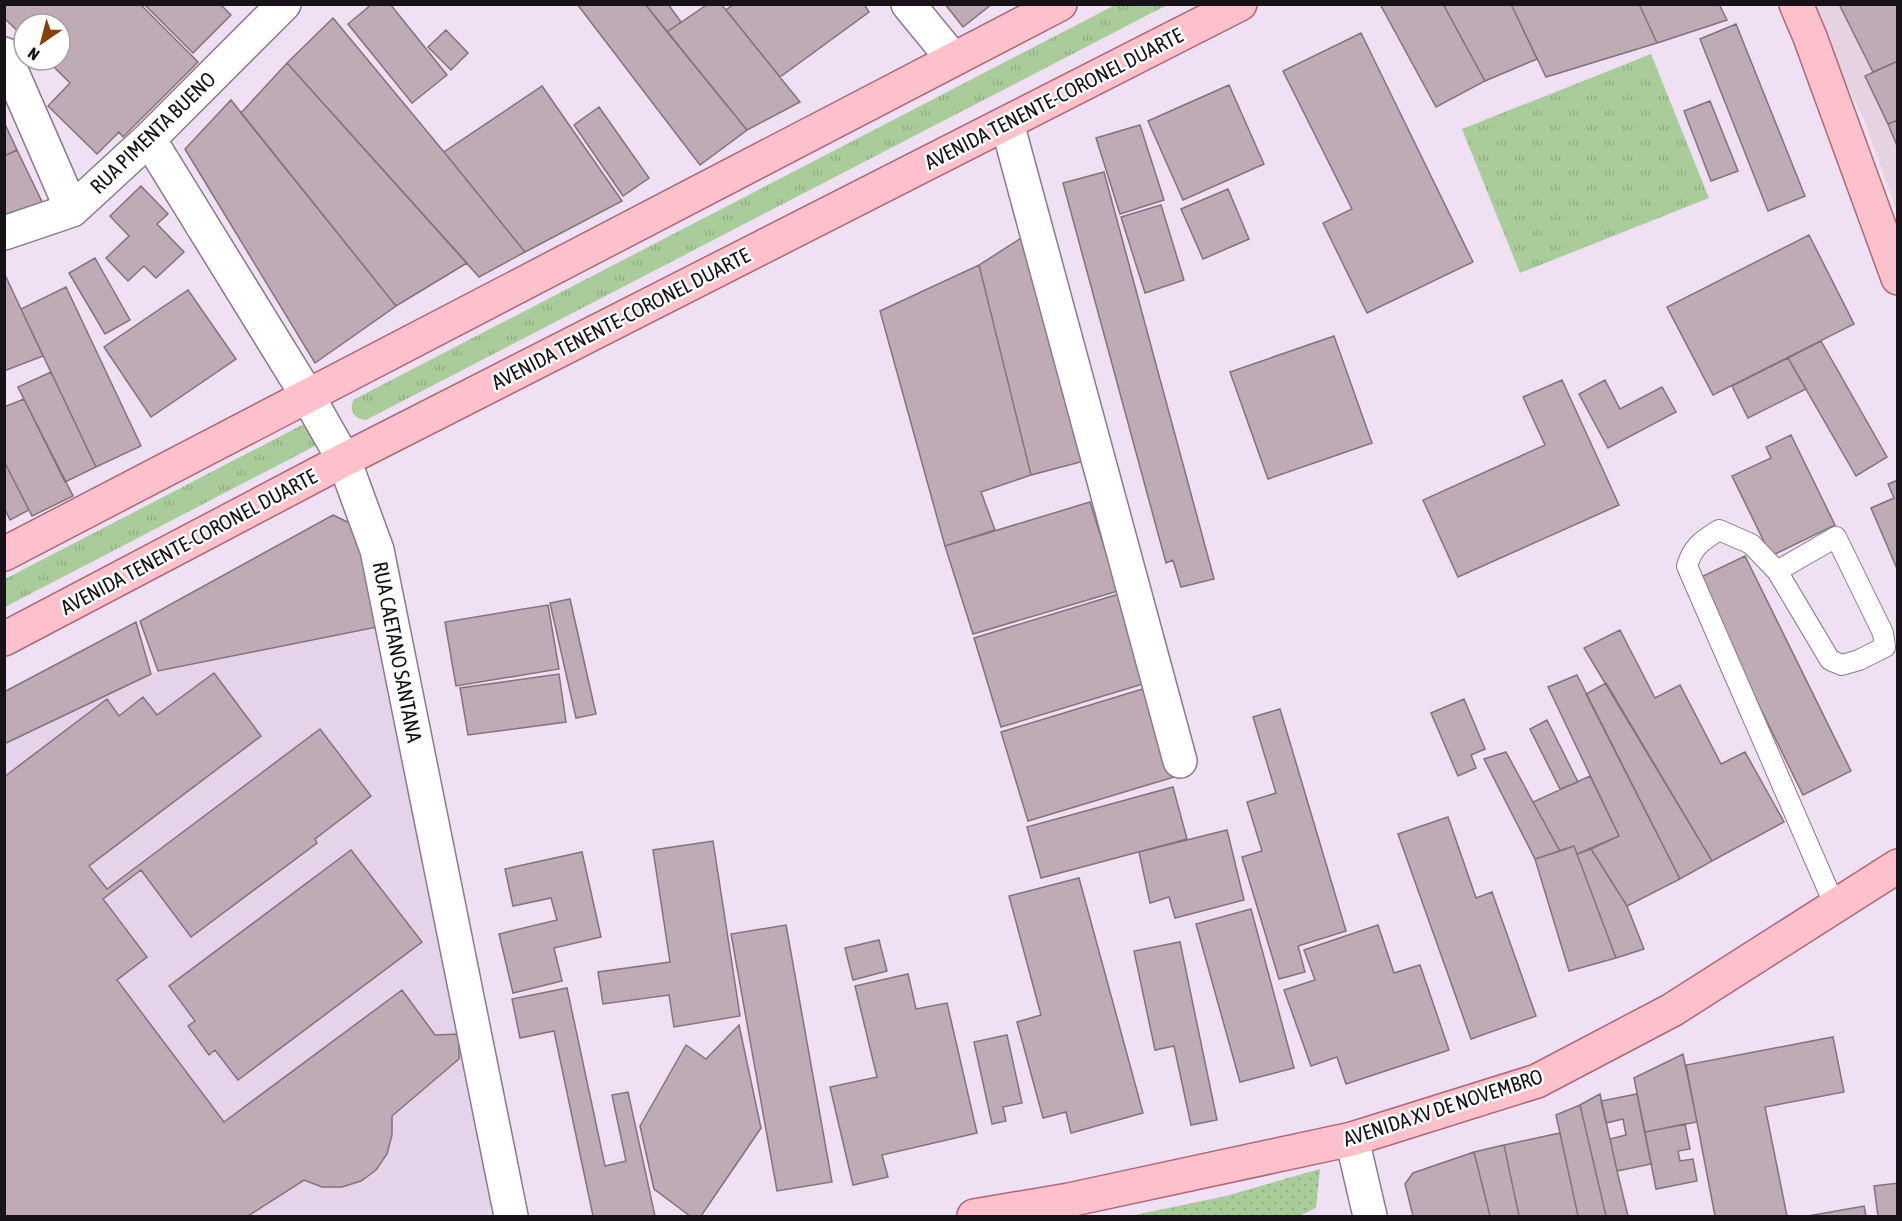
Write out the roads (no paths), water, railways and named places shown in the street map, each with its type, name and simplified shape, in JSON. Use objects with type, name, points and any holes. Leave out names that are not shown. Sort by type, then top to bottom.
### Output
[{"type":"main road","points":[[4,554],[1060,4]]},
{"type":"main road","name":"AVENIDA TENENTE-CORONEL DUARTE","points":[[4,639],[344,460],[1240,4]]},
{"type":"main road","points":[[1796,4],[1898,278]]},
{"type":"main road","name":"AVENIDA XV DE NOVEMBRO","points":[[974,1216],[1070,1200],[1352,1139],[1537,1081],[1672,1010],[1898,866]]},
{"type":"street","name":"RUA PIMENTA BUENO","points":[[4,233],[72,210],[149,139],[284,4]]},
{"type":"street","points":[[908,4],[953,59]]},
{"type":"street","points":[[4,54],[72,210]]},
{"type":"street","points":[[1007,123],[1180,761]]},
{"type":"street","name":"RUA CAETANO SANTANA","points":[[149,139],[307,395],[344,460],[377,550],[511,1216]]},
{"type":"street","points":[[1352,1139],[1361,1213]]},
{"type":"lane","points":[[1776,572],[1836,537],[1883,633],[1885,647],[1842,666],[1830,660],[1776,572],[1750,544],[1719,530],[1701,541],[1691,553],[1687,566],[1836,906]]}]
